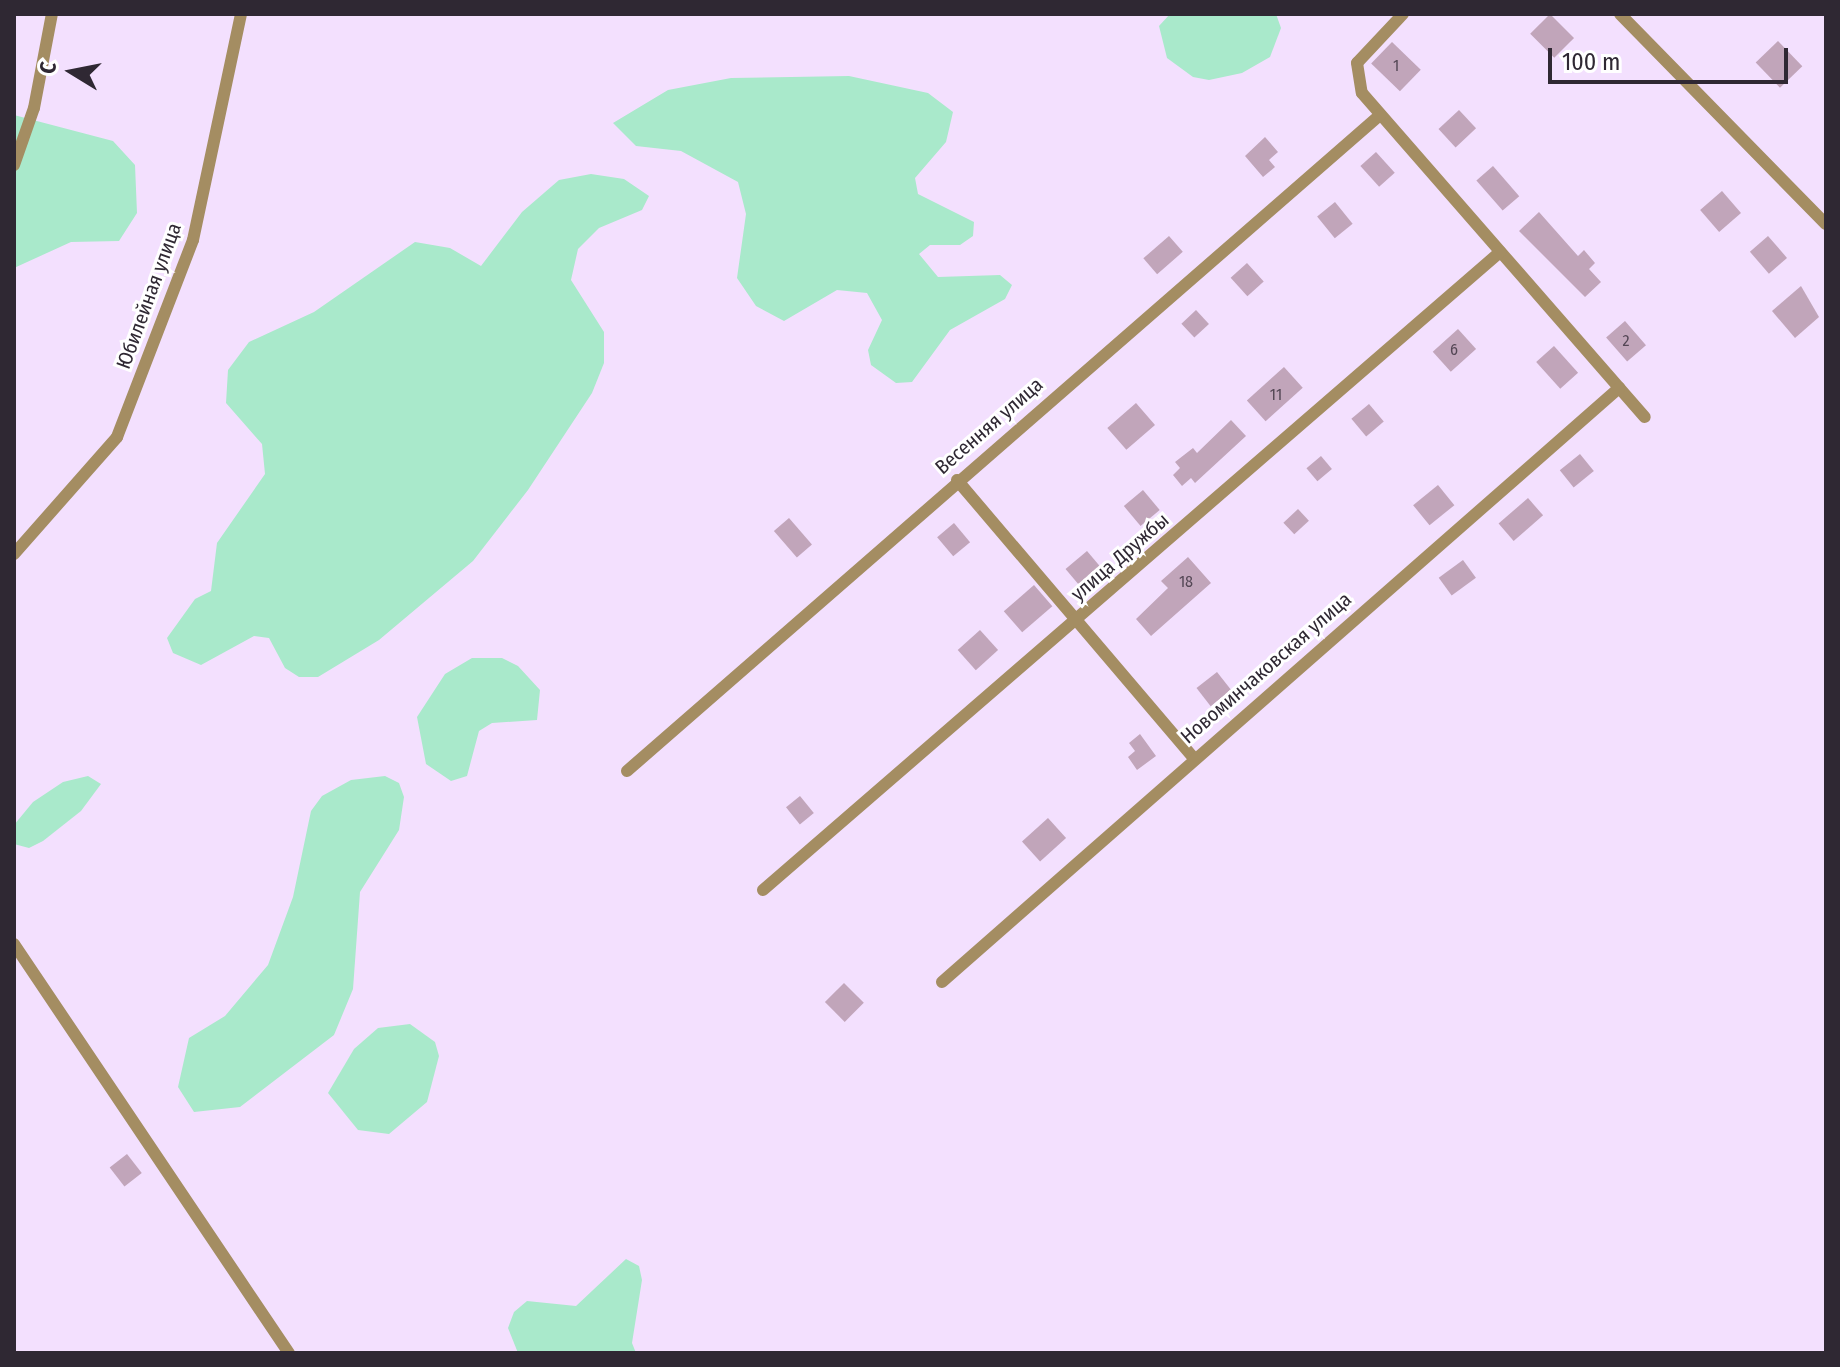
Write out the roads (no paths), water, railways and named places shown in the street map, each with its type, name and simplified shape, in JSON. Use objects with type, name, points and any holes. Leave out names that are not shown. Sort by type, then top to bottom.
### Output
[{"type":"street","points":[[14,165],[34,108],[52,14]]},
{"type":"street","name":"Юбилейная улица","points":[[14,554],[117,437],[193,240],[241,14]]},
{"type":"street","points":[[1403,14],[1357,63],[1362,93],[1645,417]]},
{"type":"street","points":[[1620,14],[1826,224]]},
{"type":"street","name":"Весенняя улица","points":[[627,771],[957,480],[1380,115]]},
{"type":"street","name":"улица Дружбы","points":[[763,890],[1500,252]]},
{"type":"street","name":"Новоминчаковская улица","points":[[942,982],[1193,757],[1619,388]]},
{"type":"street","points":[[957,480],[1193,757]]},
{"type":"street","points":[[14,944],[289,1353]]}]
